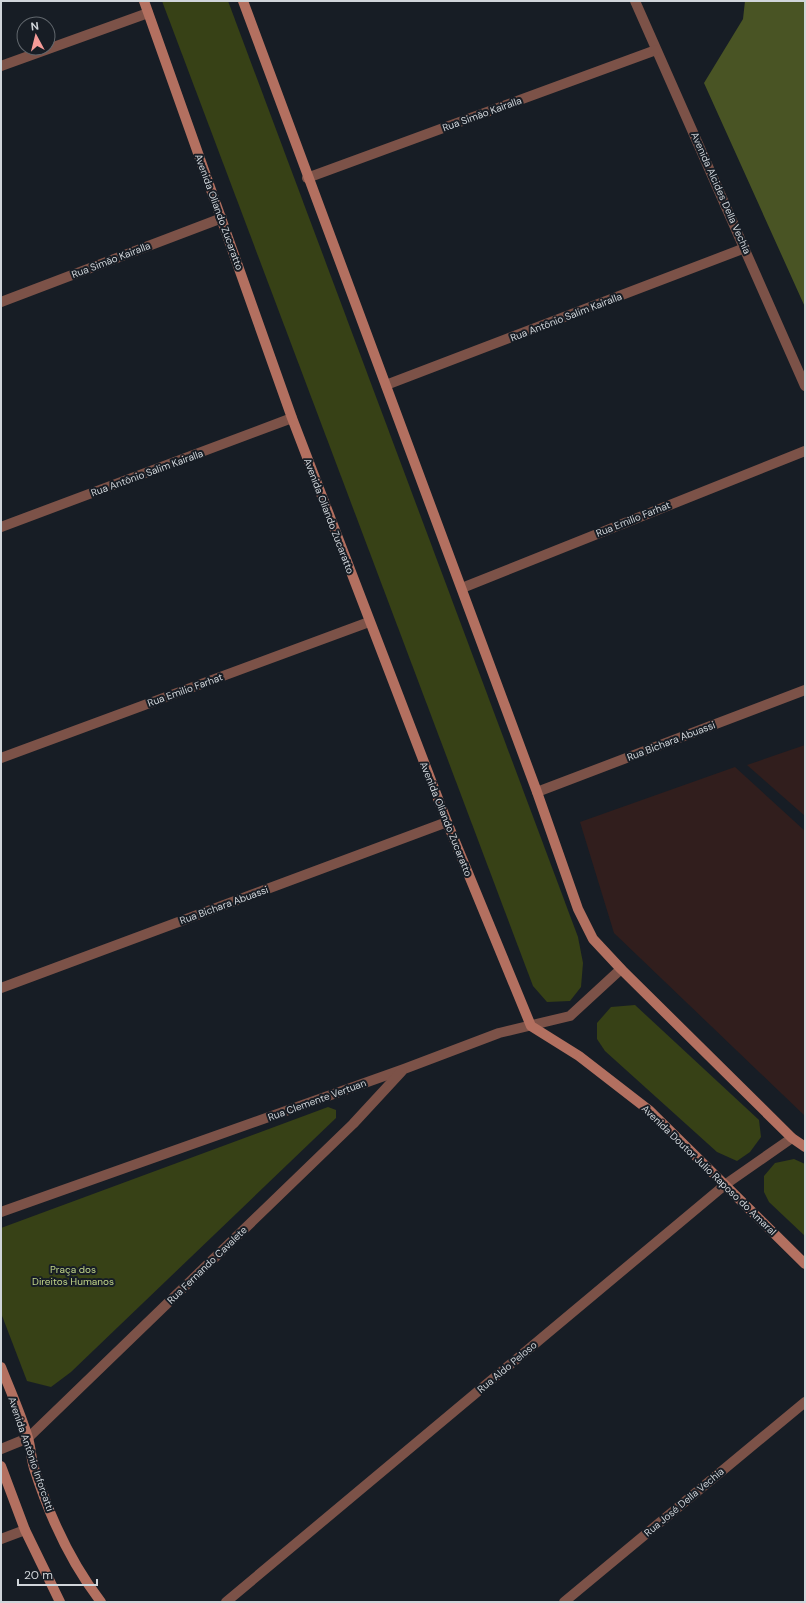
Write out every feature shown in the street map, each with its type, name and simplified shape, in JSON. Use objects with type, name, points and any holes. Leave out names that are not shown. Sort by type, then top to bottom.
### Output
[{"type":"street","name":"Avenida Oliando Zucaratto","points":[[144,1],[292,418],[369,622],[447,822],[531,1026]]},
{"type":"street","points":[[242,1],[307,178],[462,588],[537,792],[578,909],[593,939],[621,969],[792,1138],[805,1147]]},
{"type":"street","name":"Avenida Alcides Della Vechia","points":[[635,1],[805,386]]},
{"type":"street","points":[[1,66],[148,13]]},
{"type":"street","name":"Rua Simão Kairalla","points":[[307,178],[656,50]]},
{"type":"street","name":"Rua Simão Kairalla","points":[[1,302],[222,218]]},
{"type":"street","name":"Rua Antônio Salim Kairalla","points":[[386,385],[745,248]]},
{"type":"street","name":"Rua Antônio Salim Kairalla","points":[[1,527],[292,418]]},
{"type":"street","name":"Rua Emilio Farhat","points":[[462,588],[805,451]]},
{"type":"street","name":"Rua Emilio Farhat","points":[[1,758],[369,622]]},
{"type":"street","name":"Rua Bichara Abuassi","points":[[537,792],[805,690]]},
{"type":"street","name":"Rua Bichara Abuassi","points":[[1,988],[447,822]]},
{"type":"street","name":"Rua Clemente Vertuan","points":[[1,1212],[404,1069],[500,1033],[570,1016],[621,969]]},
{"type":"street","name":"Avenida Doutor Julio Raposo do Amaral","points":[[531,1026],[579,1056],[650,1111],[726,1184],[805,1264]]},
{"type":"street","name":"Rua Fernando Cavalete","points":[[1,1450],[28,1438],[353,1124],[404,1069]]},
{"type":"street","name":"Rua Aldo Peloso","points":[[226,1602],[726,1184],[792,1138]]},
{"type":"street","name":"Avenida Antônio Inforcatti","points":[[1,1367],[28,1438],[34,1468],[50,1511],[89,1586],[101,1602]]},
{"type":"street","name":"Rua José Della Vechia","points":[[564,1602],[805,1402]]},
{"type":"street","points":[[1,1466],[25,1530],[60,1602]]},
{"type":"street","points":[[1,1539],[25,1530]]},
{"type":"shaded area","points":[[805,745],[805,816],[747,765]]},
{"type":"shaded area","points":[[735,767],[805,831],[805,1116],[614,933],[580,822]]},
{"type":"green space","points":[[162,1],[228,1],[578,937],[583,963],[581,987],[570,1001],[547,1002],[533,986]]},
{"type":"green space","points":[[745,1],[805,1],[805,307],[704,83],[743,19]]},
{"type":"green space","points":[[635,1005],[759,1120],[761,1137],[750,1152],[737,1161],[717,1152],[605,1051],[597,1039],[597,1023],[611,1007]]},
{"type":"green space","name":"Praça dos Direitos Humanos","points":[[328,1107],[336,1110],[336,1118],[71,1372],[51,1387],[27,1381],[1,1313],[1,1228]]},
{"type":"green space","points":[[794,1159],[805,1164],[805,1236],[769,1202],[764,1192],[764,1176],[775,1163]]}]
